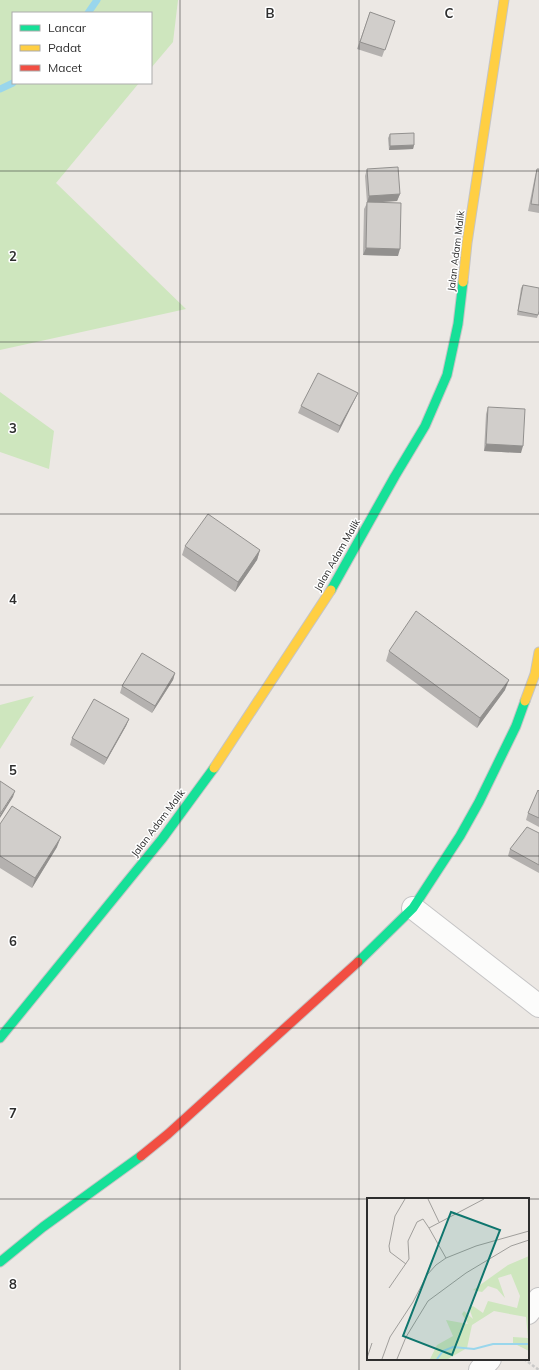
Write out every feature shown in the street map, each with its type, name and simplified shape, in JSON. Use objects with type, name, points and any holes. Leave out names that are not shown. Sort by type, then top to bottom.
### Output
[{"type":"main road","name":"Jalan Adam Malik","points":[[0,1038],[162,839],[225,752],[331,590],[425,426],[447,375],[458,324],[467,243],[504,0]]},
{"type":"main road","points":[[0,1262],[43,1227],[127,1167],[168,1134],[360,960],[413,908],[460,836],[479,802],[516,726],[535,674],[539,652]]},
{"type":"street","points":[[413,908],[539,1006]]},
{"type":"street","points":[[529,1312],[539,1299]]},
{"type":"street","points":[[480,1370],[489,1360]]},
{"type":"path","points":[[525,1360],[539,1370]]},
{"type":"green space","points":[[0,0],[178,0],[173,42],[152,67],[152,12],[12,12],[12,84],[138,84],[56,183],[186,309],[0,350]]},
{"type":"green space","points":[[0,392],[54,431],[49,469],[0,452]]},
{"type":"green space","points":[[34,696],[0,749],[0,705]]},
{"type":"building","points":[[370,12],[395,21],[385,50],[360,42]]},
{"type":"building","points":[[414,133],[414,145],[390,146],[390,134]]},
{"type":"building","points":[[398,167],[400,194],[369,196],[367,169]]},
{"type":"building","points":[[537,169],[539,169],[539,205],[531,204]]},
{"type":"building","points":[[367,202],[401,203],[400,249],[366,248]]},
{"type":"building","points":[[523,285],[539,288],[538,315],[518,311]]},
{"type":"building","points":[[318,373],[358,393],[340,426],[301,406]]},
{"type":"building","points":[[488,407],[525,409],[523,446],[486,444]]},
{"type":"building","points":[[208,514],[260,550],[238,582],[185,546]]},
{"type":"building","points":[[416,611],[509,680],[480,718],[389,651]]},
{"type":"building","points":[[142,653],[175,673],[155,706],[122,686]]},
{"type":"building","points":[[94,699],[129,719],[107,758],[72,738]]},
{"type":"building","points":[[0,781],[15,791],[0,814]]},
{"type":"building","points":[[538,790],[539,791],[539,818],[528,813]]},
{"type":"building","points":[[12,806],[61,837],[35,878],[0,856],[0,824]]},
{"type":"building","points":[[527,827],[539,833],[539,865],[510,849]]},
{"type":"waterway","points":[[89,12],[97,0]]},
{"type":"waterway","points":[[0,89],[12,83]]},
{"type":"traffic: fast","points":[[331,590],[425,426],[447,375],[458,324],[463,282]]},
{"type":"traffic: fast","points":[[358,962],[413,908],[460,836],[479,802],[516,726],[525,701]]},
{"type":"traffic: fast","points":[[0,1038],[162,839],[214,768]]},
{"type":"traffic: fast","points":[[0,1262],[43,1227],[141,1156]]},
{"type":"traffic: slow","points":[[463,282],[467,243],[504,0]]},
{"type":"traffic: slow","points":[[214,768],[331,590]]},
{"type":"traffic: slow","points":[[525,701],[535,674],[539,652]]},
{"type":"traffic: jam","points":[[141,1156],[168,1134],[358,962]]}]
